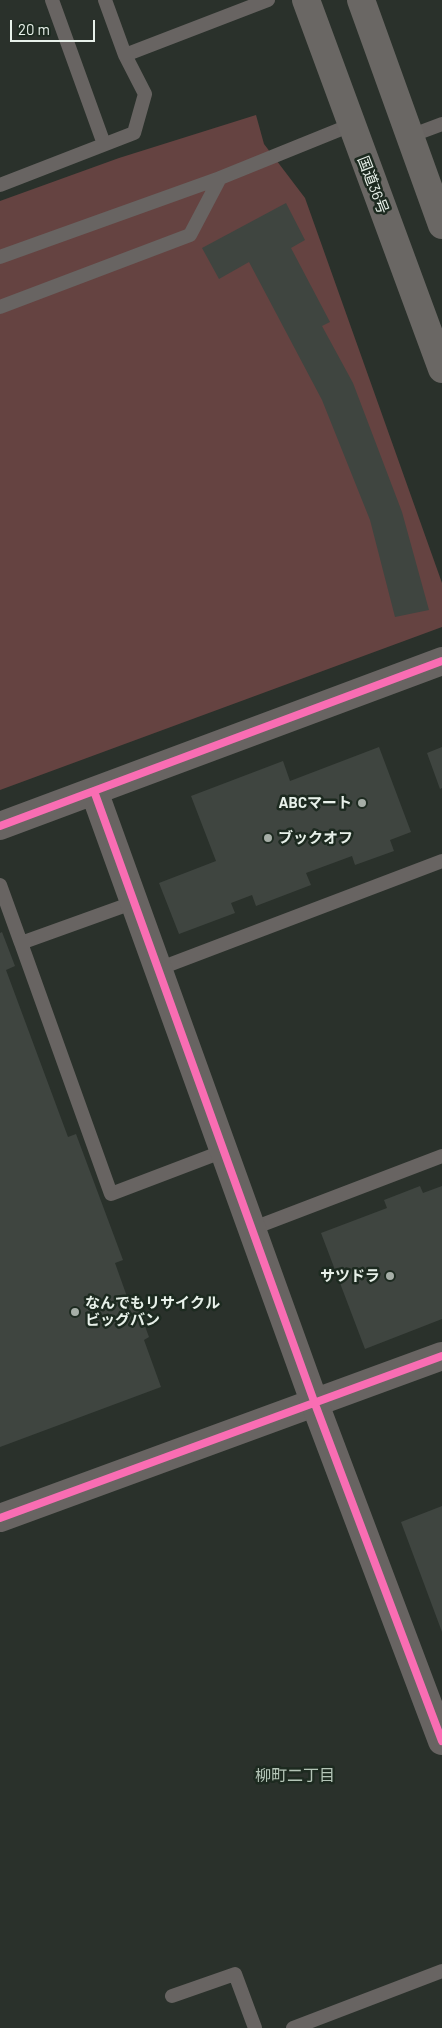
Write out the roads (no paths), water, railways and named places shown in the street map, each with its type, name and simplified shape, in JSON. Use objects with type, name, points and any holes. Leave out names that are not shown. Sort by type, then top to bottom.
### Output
[{"type":"highway","name":"国道36号","points":[[306,0],[442,369]]},
{"type":"highway","points":[[361,0],[442,224]]},
{"type":"street","points":[[0,826],[442,661]]},
{"type":"street","points":[[94,791],[314,1404],[442,1741]]},
{"type":"street","points":[[0,1518],[442,1356]]},
{"type":"lane","points":[[52,0],[104,144]]},
{"type":"lane","points":[[0,185],[134,132],[145,94],[125,55],[105,0]]},
{"type":"lane","points":[[125,55],[268,0]]},
{"type":"lane","points":[[410,136],[442,124]]},
{"type":"lane","points":[[0,257],[220,178],[351,125]]},
{"type":"lane","points":[[0,307],[190,235],[220,178]]},
{"type":"lane","points":[[158,969],[442,861]]},
{"type":"lane","points":[[0,885],[111,1194],[224,1151]]},
{"type":"lane","points":[[21,944],[134,902]]},
{"type":"lane","points":[[251,1229],[442,1156]]},
{"type":"lane","points":[[293,2028],[442,1972]]},
{"type":"lane","points":[[172,1996],[235,1974],[255,2028]]},
{"type":"place","name":"ABCマート","points":[[362,803]]},
{"type":"place","name":"ブックオフ","points":[[268,838]]},
{"type":"place","name":"サツドラ","points":[[390,1276]]},
{"type":"place","name":"なんでもリサイクル ビッグバン","points":[[75,1312]]},
{"type":"district","name":"柳町二丁目","points":[[295,1776]]}]
